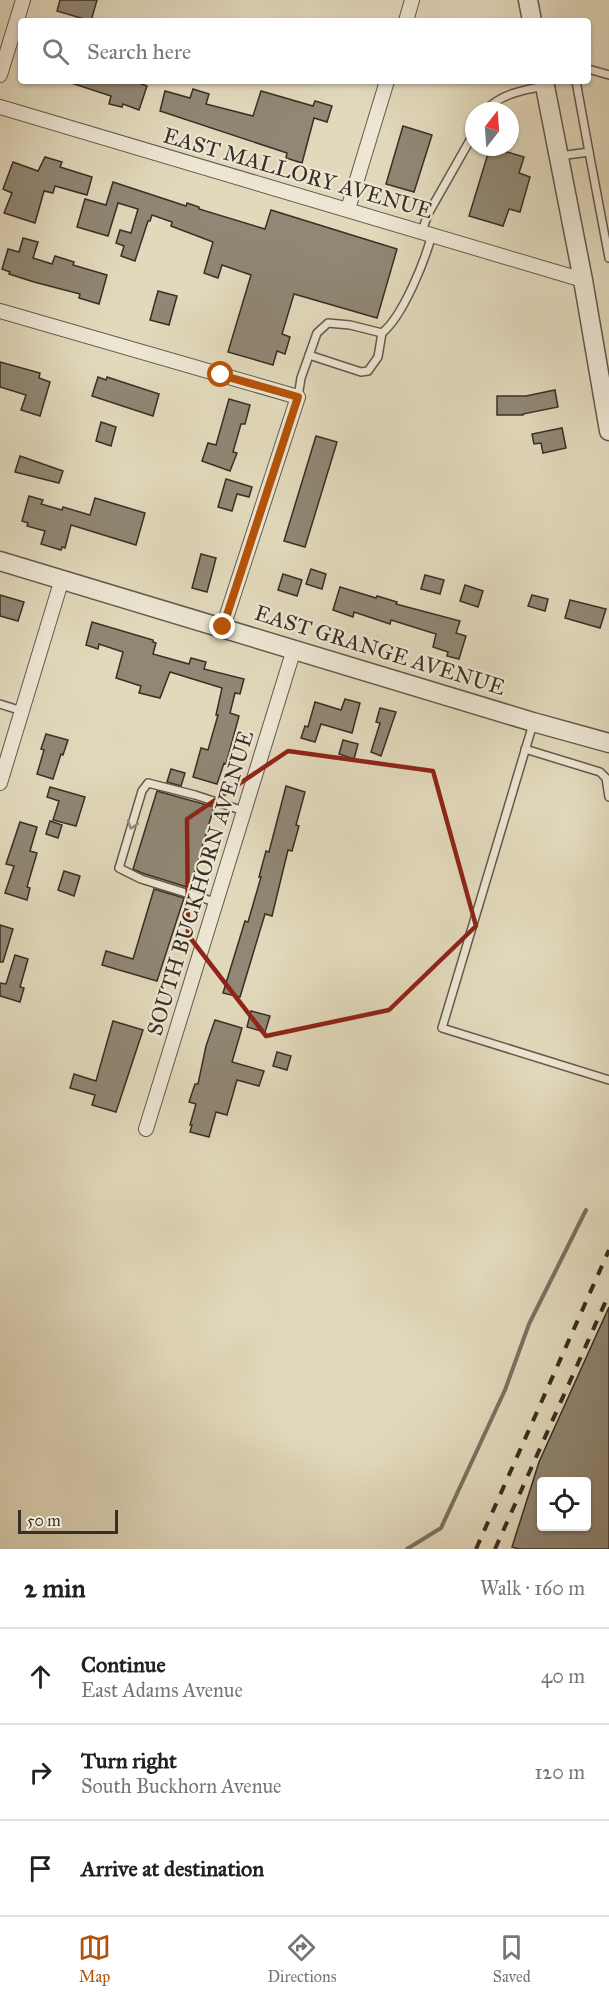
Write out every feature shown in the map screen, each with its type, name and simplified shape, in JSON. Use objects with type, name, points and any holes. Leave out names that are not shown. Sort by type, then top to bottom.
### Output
[{"type":"street","points":[[0,75],[23,0]]},
{"type":"street","points":[[407,18],[412,0]]},
{"type":"street","points":[[528,0],[531,18]]},
{"type":"street","points":[[348,209],[386,84]]},
{"type":"street","points":[[545,84],[608,421]]},
{"type":"street","name":"EAST MALLORY AVENUE","points":[[0,107],[583,280]]},
{"type":"street","points":[[0,311],[298,397],[223,627]]},
{"type":"street","name":"EAST GRANGE AVENUE","points":[[0,561],[609,743]]},
{"type":"street","points":[[0,783],[62,579]]},
{"type":"street","name":"SOUTH BUCKHORN AVENUE","points":[[146,1129],[294,649]]},
{"type":"lane","points":[[591,70],[609,75]]},
{"type":"lane","points":[[494,102],[512,93],[545,84]]},
{"type":"lane","points":[[577,84],[609,258]]},
{"type":"lane","points":[[309,356],[361,372],[368,371],[378,357],[382,333],[392,325],[426,257],[428,214],[465,149]]},
{"type":"lane","points":[[559,156],[589,152]]},
{"type":"lane","points":[[298,397],[301,378],[317,333],[328,323],[350,325],[382,333]]},
{"type":"lane","points":[[0,704],[22,711]]},
{"type":"lane","points":[[533,722],[442,1028],[609,1080]]},
{"type":"lane","points":[[525,749],[600,772],[606,778],[609,797]]},
{"type":"lane","points":[[215,902],[141,879],[119,868],[142,791],[148,783],[244,811]]},
{"type":"highlighted area","points":[[288,751],[433,771],[476,926],[389,1010],[266,1036],[188,935],[187,819]]},
{"type":"building","points":[[60,0],[97,0],[92,18],[81,18],[57,11]]},
{"type":"building","points":[[74,84],[141,84],[147,86],[139,110],[123,104],[122,107],[109,104],[111,96]]},
{"type":"building","points":[[193,89],[209,94],[206,104],[253,116],[261,91],[313,106],[315,101],[332,106],[327,122],[314,118],[302,163],[286,158],[287,153],[160,111],[165,91],[190,98]]},
{"type":"building","points":[[403,126],[432,135],[414,192],[386,184]]},
{"type":"building","points":[[487,156],[524,157],[519,173],[530,177],[520,212],[509,209],[503,226],[469,216]]},
{"type":"building","points":[[45,157],[62,162],[60,167],[92,177],[87,195],[55,186],[53,193],[44,191],[35,223],[4,213],[12,193],[3,189],[13,162],[38,171]]},
{"type":"building","points":[[113,182],[265,229],[271,210],[397,249],[377,318],[294,294],[282,334],[290,337],[285,354],[277,351],[273,365],[228,352],[251,275],[222,265],[218,278],[204,273],[213,242],[171,226],[172,222],[152,215],[135,261],[121,256],[124,246],[116,243],[120,230],[131,233],[138,209],[118,203],[108,236],[77,227],[85,199],[106,205]]},
{"type":"building","points":[[23,238],[38,242],[33,258],[52,264],[55,256],[74,262],[73,265],[107,275],[99,304],[79,298],[80,294],[9,274],[10,272],[2,269],[8,249],[19,252]]},
{"type":"building","points":[[158,291],[177,296],[169,325],[150,320]]},
{"type":"building","points":[[0,362],[40,373],[39,378],[50,382],[40,416],[21,410],[26,395],[0,387]]},
{"type":"building","points":[[98,377],[106,380],[107,377],[159,394],[153,416],[92,396]]},
{"type":"building","points":[[555,390],[558,407],[523,415],[497,415],[497,396],[526,396]]},
{"type":"building","points":[[229,399],[250,405],[245,424],[241,424],[233,452],[237,453],[230,471],[202,461],[208,443],[216,445]]},
{"type":"building","points":[[101,422],[116,427],[111,446],[96,441]]},
{"type":"building","points":[[562,428],[566,448],[543,453],[541,443],[534,444],[532,434]]},
{"type":"building","points":[[316,436],[337,442],[305,547],[284,541]]},
{"type":"building","points":[[20,456],[63,471],[59,483],[15,472]]},
{"type":"building","points":[[226,479],[252,487],[249,497],[237,494],[232,511],[218,507]]},
{"type":"building","points":[[29,496],[43,500],[41,504],[62,510],[63,507],[90,515],[95,498],[145,513],[136,545],[71,525],[65,548],[62,547],[61,550],[41,544],[45,531],[27,526],[28,523],[22,521]]},
{"type":"building","points":[[201,554],[216,558],[207,592],[192,588]]},
{"type":"building","points":[[311,569],[326,574],[322,589],[306,584]]},
{"type":"building","points":[[283,574],[302,580],[297,596],[278,590]]},
{"type":"building","points":[[425,575],[444,580],[440,594],[421,589]]},
{"type":"building","points":[[465,585],[483,591],[478,607],[460,601]]},
{"type":"building","points":[[340,587],[460,621],[456,633],[466,636],[459,659],[447,656],[448,652],[433,647],[436,634],[391,620],[390,624],[354,612],[353,617],[333,610]]},
{"type":"building","points":[[0,595],[24,602],[18,621],[0,616]]},
{"type":"building","points":[[532,595],[548,599],[545,611],[528,606]]},
{"type":"building","points":[[570,600],[606,609],[600,628],[565,618]]},
{"type":"building","points":[[92,622],[153,640],[156,643],[153,654],[189,664],[191,658],[206,662],[204,669],[244,679],[240,694],[235,693],[230,713],[239,716],[226,764],[224,763],[217,784],[193,777],[201,748],[208,750],[218,715],[216,715],[222,688],[170,672],[160,698],[139,693],[141,686],[116,678],[123,652],[99,644],[98,649],[86,645]]},
{"type":"building","points":[[345,699],[360,703],[352,733],[321,724],[315,742],[301,738],[305,726],[308,727],[315,702],[341,710]]},
{"type":"building","points":[[380,708],[396,712],[381,756],[371,752],[380,723],[376,722]]},
{"type":"building","points":[[46,734],[68,740],[53,779],[37,774]]},
{"type":"building","points":[[343,740],[358,744],[354,759],[339,754]]},
{"type":"building","points":[[171,769],[185,773],[181,786],[167,782]]},
{"type":"building","points":[[286,786],[305,792],[292,851],[288,850],[272,916],[265,914],[240,997],[223,993],[245,921],[248,922]]},
{"type":"building","points":[[50,787],[85,797],[76,826],[53,820],[59,801],[47,797]]},
{"type":"building","points":[[157,791],[214,807],[190,888],[133,869]]},
{"type":"building","points":[[50,821],[62,825],[58,838],[46,834]]},
{"type":"building","points":[[20,822],[37,827],[30,851],[37,853],[27,887],[30,888],[27,900],[5,893],[14,866],[6,864]]},
{"type":"building","points":[[64,871],[80,876],[74,896],[58,890]]},
{"type":"building","points":[[154,889],[184,898],[157,981],[102,965],[106,951],[133,959]]},
{"type":"building","points":[[0,925],[13,929],[3,962],[0,962]]},
{"type":"building","points":[[15,955],[28,959],[20,987],[24,988],[20,1002],[0,996],[0,983],[6,984]]},
{"type":"building","points":[[251,1011],[270,1016],[265,1032],[247,1027]]},
{"type":"building","points":[[215,1020],[242,1028],[232,1062],[264,1071],[259,1086],[237,1080],[227,1115],[216,1112],[209,1137],[190,1132],[196,1104],[189,1102],[195,1084],[198,1084],[206,1046]]},
{"type":"building","points":[[113,1021],[143,1030],[116,1112],[92,1105],[95,1095],[70,1088],[74,1074],[96,1081]]},
{"type":"building","points":[[277,1052],[291,1056],[287,1070],[273,1066]]},
{"type":"building","points":[[609,1307],[609,1549],[519,1549],[512,1547],[539,1462]]},
{"type":"waterway","points":[[407,1549],[441,1528],[505,1390],[529,1324],[586,1210]]},
{"type":"railway","points":[[476,1549],[609,1250]]},
{"type":"railway","points":[[495,1549],[609,1294]]},
{"type":"route","points":[[221,375],[298,397],[223,627]]}]
